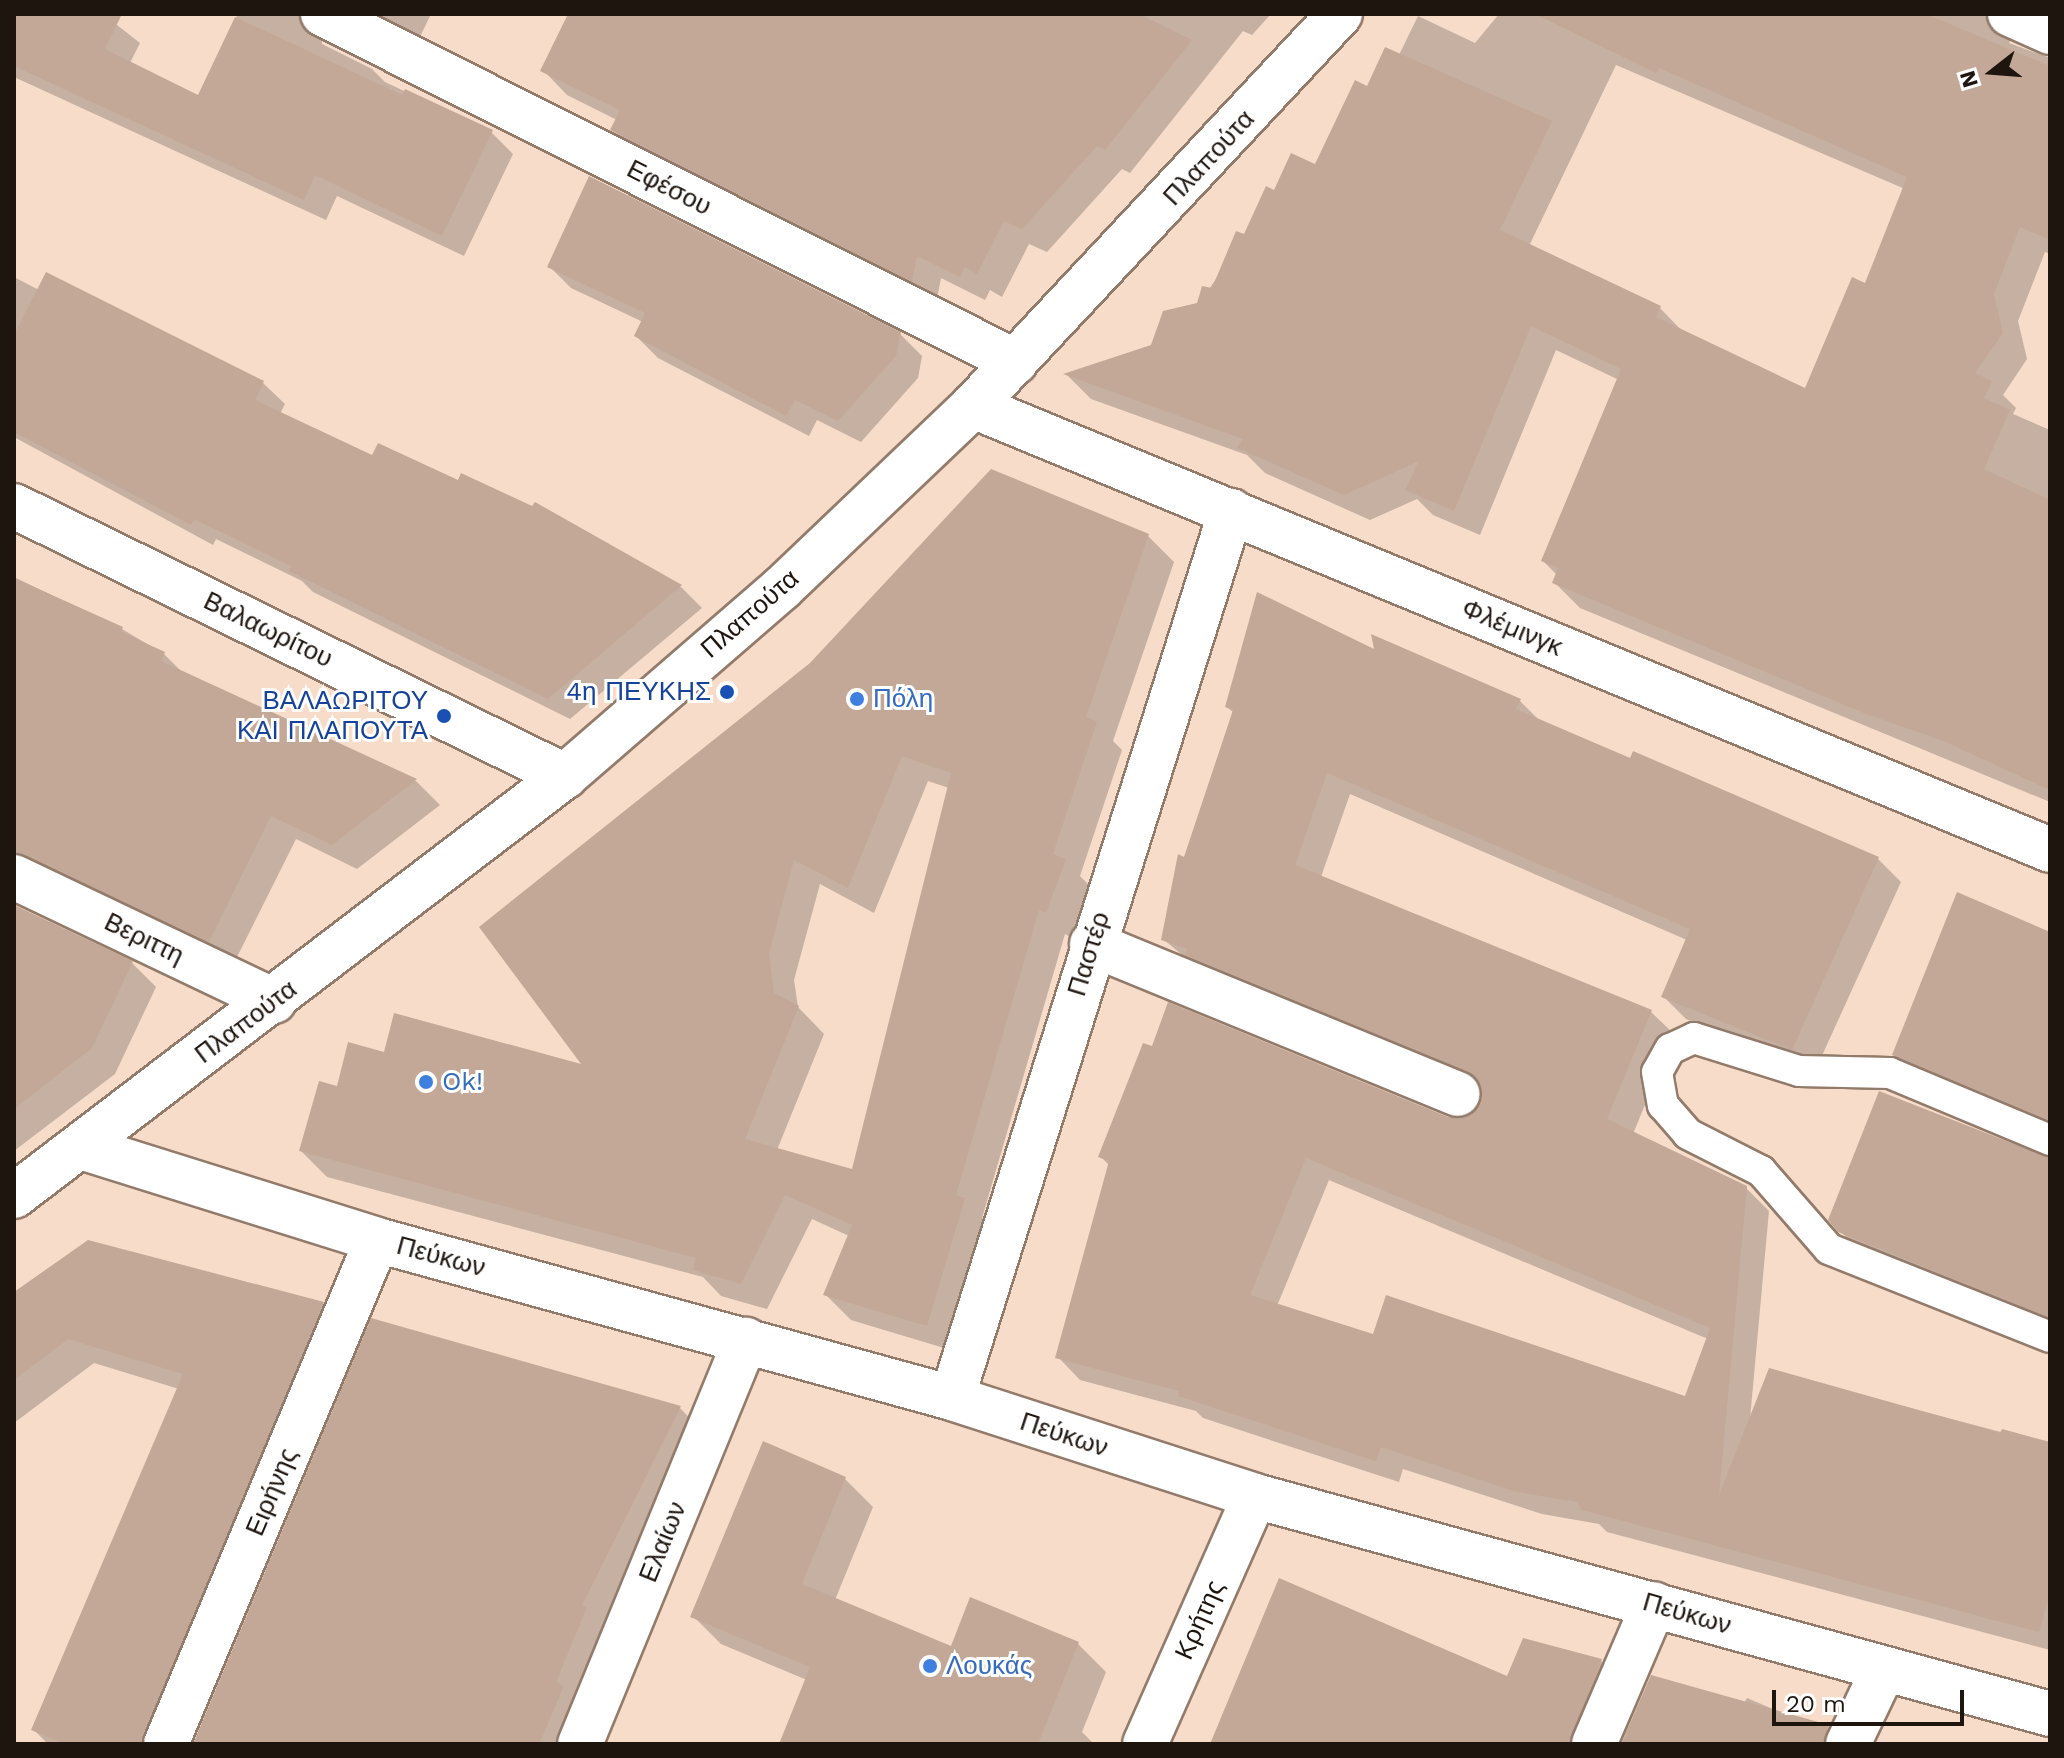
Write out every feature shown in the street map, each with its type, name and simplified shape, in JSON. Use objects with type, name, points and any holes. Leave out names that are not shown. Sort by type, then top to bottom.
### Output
[{"type":"street","name":"Εφέσου","points":[[323,14],[1016,362]]},
{"type":"street","name":"Πλαπούτα","points":[[14,1196],[274,1001],[565,776],[782,588],[1016,362],[1340,14]]},
{"type":"street","points":[[2010,14],[2050,32]]},
{"type":"street","name":"Φλέμινγκ","points":[[973,406],[2050,850]]},
{"type":"street","name":"Βαλαωρίτου","points":[[14,506],[565,776]]},
{"type":"street","name":"Παστέρ","points":[[952,1398],[1092,944],[1231,511]]},
{"type":"street","name":"Βεριττη","points":[[14,877],[274,1001]]},
{"type":"street","points":[[1092,944],[1457,1094]]},
{"type":"street","name":"Πεύκων","points":[[81,1147],[377,1240],[952,1398],[1255,1496],[1654,1604],[1883,1671],[2050,1714]]},
{"type":"street","name":"Ειρήνης","points":[[166,1744],[377,1240]]},
{"type":"street","name":"Ελαίων","points":[[580,1744],[746,1340]]},
{"type":"street","name":"Κρήτης","points":[[1145,1744],[1255,1496]]},
{"type":"street","points":[[1594,1744],[1654,1604]]},
{"type":"street","points":[[1848,1744],[1883,1671]]},
{"type":"lane","points":[[2050,1140],[1890,1073],[1799,1071],[1694,1038],[1670,1049],[1657,1072],[1663,1105],[1688,1134],[1761,1171],[1829,1249],[2050,1337]]},
{"type":"building","points":[[14,14],[122,14],[105,49],[198,95],[235,17],[402,95],[405,89],[493,130],[442,236],[315,175],[304,200],[14,66]]},
{"type":"building","points":[[568,14],[1139,14],[1192,40],[1105,150],[1097,146],[1022,229],[1004,221],[977,274],[965,267],[960,277],[917,256],[912,282],[610,130],[620,110],[540,71]]},
{"type":"building","points":[[1535,14],[1926,14],[2050,66],[2050,240],[2020,227],[1994,294],[2003,333],[1975,373],[1992,381],[1984,398],[2010,410],[1984,469],[2050,500],[2050,790],[1941,740],[1866,714],[1552,583],[1558,568],[1541,561],[1621,369],[1531,326],[1454,511],[1405,490],[1419,461],[1344,495],[1237,448],[1243,439],[1063,374],[1151,345],[1163,311],[1197,303],[1202,286],[1212,288],[1236,231],[1244,234],[1266,186],[1274,190],[1291,153],[1315,164],[1355,80],[1367,86],[1385,47],[1552,121],[1500,230],[1661,306],[1656,317],[1805,388],[1852,277],[1865,283],[1907,177],[1659,68],[1656,73]]},
{"type":"building","points":[[589,176],[901,332],[896,356],[838,421],[795,400],[786,416],[634,336],[645,313],[547,267]]},
{"type":"building","points":[[46,272],[264,381],[255,400],[372,455],[378,443],[458,480],[461,473],[532,506],[535,502],[682,585],[548,699],[289,571],[291,566],[194,519],[191,525],[14,432],[14,335]]},
{"type":"building","points":[[991,469],[1149,534],[1086,717],[1097,722],[1053,854],[1066,859],[1046,913],[1039,910],[956,1195],[965,1198],[927,1326],[823,1295],[852,1225],[785,1195],[741,1284],[693,1270],[696,1258],[299,1151],[319,1081],[337,1086],[348,1042],[384,1052],[394,1013],[581,1064],[479,927],[810,663]],"holes":[[[902,756],[951,773],[852,1169],[745,1139],[799,1006],[774,993],[769,953],[794,860],[848,888]]]},
{"type":"building","points":[[14,578],[123,627],[121,632],[165,652],[161,661],[417,779],[332,845],[271,816],[209,942],[14,852]]},
{"type":"building","points":[[1257,592],[1374,649],[1371,634],[1521,699],[1516,709],[1630,758],[1633,751],[1879,857],[1792,1050],[1661,997],[1690,929],[1327,773],[1295,865],[1652,1010],[1607,1119],[1747,1186],[1719,1495],[1769,1368],[2000,1433],[2002,1429],[2050,1442],[2050,1594],[2039,1632],[1582,1510],[1577,1502],[1517,1492],[1381,1447],[1376,1461],[1178,1396],[1179,1391],[1055,1358],[1109,1161],[1098,1157],[1143,1043],[1152,1046],[1168,1002],[1448,1117],[1472,1114],[1480,1103],[1477,1079],[1466,1071],[1185,955],[1187,949],[1161,940],[1178,854],[1184,857],[1233,710],[1225,707]],"holes":[[[1306,1158],[1710,1328],[1685,1396],[1386,1295],[1373,1334],[1250,1295]]]},
{"type":"building","points":[[1957,892],[2050,932],[2050,1120],[1892,1055]]},
{"type":"building","points":[[14,905],[133,961],[92,1048],[14,1109]]},
{"type":"building","points":[[1879,1091],[2050,1158],[2050,1318],[1838,1232],[1828,1220]]},
{"type":"building","points":[[88,1240],[324,1302],[142,1744],[65,1744],[31,1730],[183,1374],[68,1339],[14,1380],[14,1292]]},
{"type":"building","points":[[371,1318],[681,1406],[582,1605],[587,1607],[556,1682],[564,1686],[539,1744],[193,1744]]},
{"type":"building","points":[[763,1441],[846,1477],[802,1584],[951,1646],[970,1597],[1079,1642],[1038,1744],[779,1744],[810,1667],[690,1617]]},
{"type":"building","points":[[1279,1578],[1507,1676],[1523,1638],[1602,1659],[1570,1744],[1210,1744]]},
{"type":"building","points":[[1651,1675],[1829,1725],[1823,1744],[1621,1744]]},
{"type":"place","name":"4η ΠΕΥΚΗΣ","points":[[727,692]]},
{"type":"place","name":"Πόλη","points":[[857,699]]},
{"type":"place","name":"ΒΑΛΑΩΡΙΤΟΥ ΚΑΙ ΠΛΑΠΟΥΤΑ","points":[[444,716]]},
{"type":"place","name":"Ok!","points":[[426,1082]]},
{"type":"place","name":"Λουκάς","points":[[930,1666]]}]
